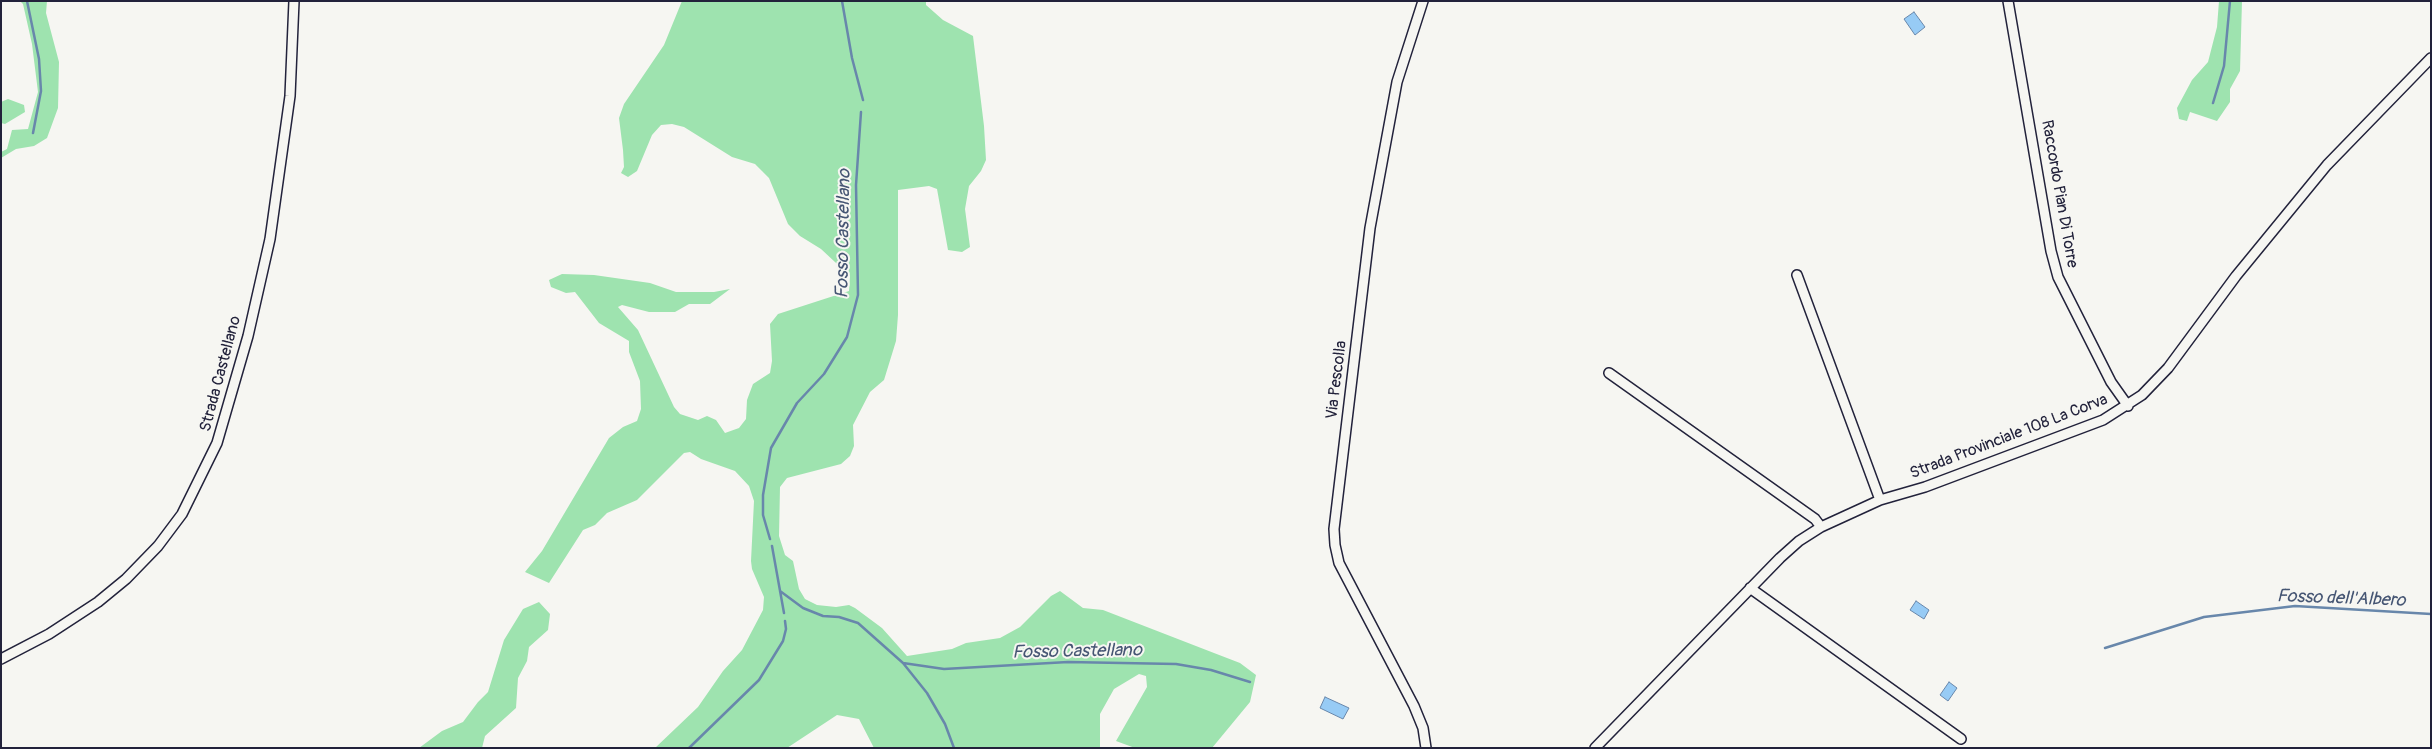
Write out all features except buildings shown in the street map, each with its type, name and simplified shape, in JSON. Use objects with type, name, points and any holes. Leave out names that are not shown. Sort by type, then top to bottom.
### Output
[{"type":"street","name":"Strada Castellano","points":[[1,659],[49,634],[98,602],[126,580],[158,546],[182,514],[217,444],[248,336],[270,238],[290,96],[294,1]]},
{"type":"street","name":"Via Pescolla","points":[[1423,1],[1397,82],[1370,228],[1334,529],[1339,563],[1414,706],[1423,728],[1426,748]]},
{"type":"street","name":"Raccordo Pian Di Torre","points":[[2008,1],[2051,252],[2058,277],[2111,382],[2128,406]]},
{"type":"street","name":"Strada Provinciale 108 La Corva","points":[[1594,748],[1750,588],[1799,541],[1820,527],[1880,500],[1925,487],[2103,420],[2128,406],[2153,386],[2236,276],[2327,165],[2431,58]]},
{"type":"street","points":[[1798,275],[1880,500]]},
{"type":"street","points":[[1609,373],[1807,513],[1820,527]]},
{"type":"street","points":[[1750,588],[1962,739]]},
{"type":"green space","points":[[20,1],[47,1],[46,13],[59,62],[58,108],[47,138],[34,146],[16,149],[1,158],[1,152],[7,149],[12,130],[28,129],[38,92],[32,44],[23,4]]},
{"type":"green space","points":[[682,1],[926,1],[926,5],[943,20],[973,36],[984,126],[986,160],[981,171],[969,186],[965,209],[970,247],[962,252],[948,250],[937,189],[929,186],[898,190],[898,315],[896,341],[884,380],[870,392],[853,425],[854,446],[850,456],[841,464],[787,478],[780,487],[779,536],[785,555],[793,561],[799,589],[805,599],[817,605],[836,607],[849,605],[855,608],[882,628],[907,656],[952,649],[966,643],[1000,638],[1020,627],[1051,596],[1060,591],[1083,608],[1103,610],[1240,663],[1256,675],[1250,702],[1212,748],[1135,748],[1116,741],[1147,687],[1146,676],[1139,674],[1114,689],[1100,714],[1100,748],[874,748],[859,719],[837,715],[787,748],[655,748],[698,707],[723,671],[742,650],[763,610],[764,597],[752,569],[751,561],[754,501],[749,486],[735,471],[701,459],[690,452],[684,453],[637,500],[607,513],[595,525],[583,530],[549,583],[525,572],[542,551],[609,438],[623,427],[637,421],[641,409],[640,381],[629,352],[629,341],[599,323],[575,292],[566,293],[551,287],[549,280],[562,274],[594,275],[650,283],[676,292],[714,292],[730,289],[710,304],[689,304],[675,312],[649,312],[622,305],[618,307],[638,330],[674,407],[680,414],[698,420],[707,416],[716,420],[725,433],[739,428],[746,419],[747,400],[753,384],[770,373],[772,361],[770,324],[778,314],[849,291],[850,276],[821,249],[800,236],[788,224],[769,178],[755,164],[732,157],[684,127],[672,124],[661,125],[652,135],[637,171],[628,177],[621,173],[624,167],[619,118],[624,104],[664,45]]},
{"type":"green space","points":[[2219,1],[2242,1],[2240,71],[2230,89],[2230,102],[2217,121],[2190,112],[2187,121],[2179,119],[2177,108],[2192,80],[2208,62],[2217,27]]},
{"type":"green space","points":[[8,99],[24,105],[25,112],[5,124],[1,123],[1,102]]},
{"type":"green space","points":[[539,602],[550,614],[548,630],[529,647],[527,661],[518,678],[516,708],[485,736],[482,748],[419,748],[442,731],[463,722],[488,692],[504,640],[523,609]]},
{"type":"water","points":[[1914,12],[1925,27],[1915,35],[1904,19]]},
{"type":"water","points":[[1916,601],[1929,610],[1924,619],[1910,610]]},
{"type":"water","points":[[1949,682],[1957,688],[1948,701],[1940,695]]},
{"type":"water","points":[[1325,697],[1349,708],[1343,719],[1320,708]]},
{"type":"waterway","points":[[27,1],[39,59],[41,91],[33,133]]},
{"type":"waterway","name":"Fosso Castellano","points":[[842,1],[852,58],[863,100]]},
{"type":"waterway","points":[[2213,103],[2224,66],[2230,1]]},
{"type":"waterway","name":"Fosso Castellano","points":[[770,539],[763,515],[763,495],[771,448],[797,403],[824,374],[847,337],[858,295],[856,185],[861,112]]},
{"type":"waterway","name":"Fosso Castellano","points":[[772,546],[784,613]]},
{"type":"waterway","name":"Fosso Castellano","points":[[780,591],[803,608],[823,616],[839,617],[858,623],[903,663],[927,693],[945,724],[954,748]]},
{"type":"waterway","name":"Fosso dell'Albero","points":[[2105,648],[2204,617],[2295,606],[2431,614]]},
{"type":"waterway","name":"Fosso Castellano","points":[[689,748],[759,680],[783,641],[786,629],[785,621]]},
{"type":"waterway","name":"Fosso Castellano","points":[[903,663],[944,669],[1068,662],[1176,664],[1211,670],[1250,682]]}]
